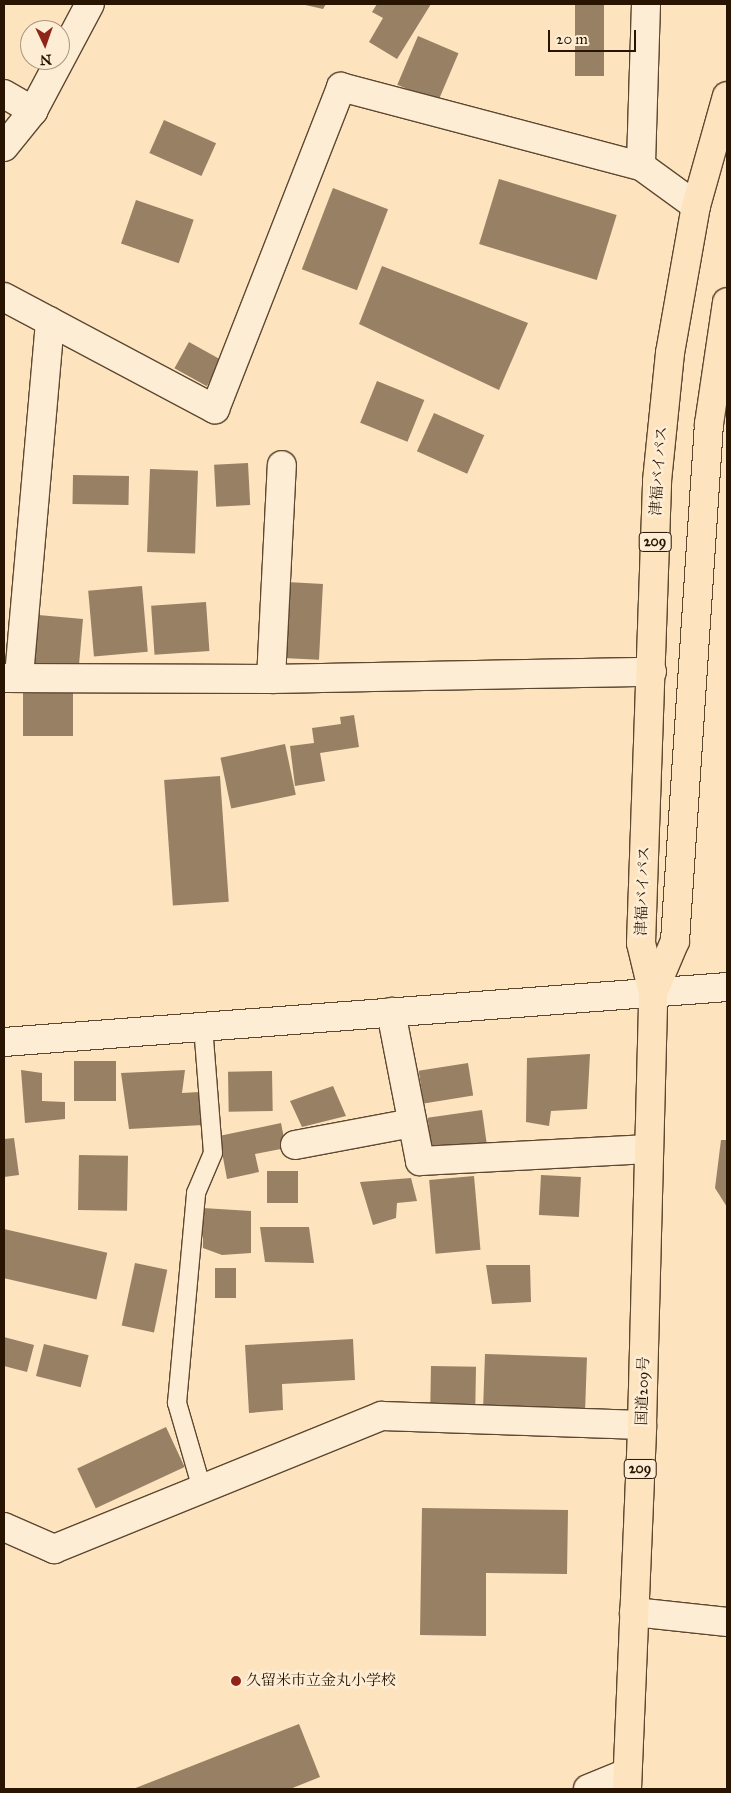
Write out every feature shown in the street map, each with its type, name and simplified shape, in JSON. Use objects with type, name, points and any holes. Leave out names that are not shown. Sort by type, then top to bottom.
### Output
[{"type":"highway","name":"津福バイパス","points":[[653,993],[641,943],[652,672],[657,481],[670,353],[696,206],[727,96]]},
{"type":"highway","name":"209","points":[[653,993],[676,942],[709,424],[727,302]]},
{"type":"highway","name":"国道209号","points":[[627,1781],[642,1425],[653,993]]},
{"type":"street","points":[[4,147],[33,111],[90,4]]},
{"type":"street","points":[[640,166],[646,4]]},
{"type":"street","points":[[4,297],[215,409],[341,87],[640,166],[696,206]]},
{"type":"street","points":[[4,94],[33,111]]},
{"type":"street","points":[[50,321],[12,677],[271,679],[652,672]]},
{"type":"street","points":[[271,679],[282,465]]},
{"type":"street","points":[[4,1042],[727,987]]},
{"type":"street","points":[[391,1012],[420,1161],[649,1149]]},
{"type":"street","points":[[295,1145],[412,1123]]},
{"type":"street","points":[[4,1527],[54,1549],[382,1416],[642,1425]]},
{"type":"street","points":[[634,1612],[727,1622]]},
{"type":"street","points":[[588,1789],[627,1781]]},
{"type":"lane","points":[[202,1489],[177,1404],[196,1192],[213,1153],[203,1027]]},
{"type":"building","points":[[301,4],[326,4],[323,9]]},
{"type":"building","points":[[377,4],[431,4],[397,59],[369,42],[383,18],[372,12]]},
{"type":"building","points":[[575,4],[604,4],[604,76],[575,76]]},
{"type":"building","points":[[418,36],[459,53],[438,102],[397,85]]},
{"type":"building","points":[[164,120],[216,143],[201,176],[149,153]]},
{"type":"building","points":[[499,179],[617,215],[597,280],[479,244]]},
{"type":"building","points":[[333,188],[388,209],[357,290],[302,269]]},
{"type":"building","points":[[136,200],[194,220],[179,263],[121,243]]},
{"type":"building","points":[[382,266],[528,323],[499,390],[359,324]]},
{"type":"building","points":[[189,342],[221,360],[207,386],[174,368]]},
{"type":"building","points":[[377,381],[424,400],[407,442],[360,423]]},
{"type":"building","points":[[434,413],[484,435],[467,474],[417,451]]},
{"type":"building","points":[[248,463],[250,505],[216,507],[214,465]]},
{"type":"building","points":[[150,469],[198,471],[195,554],[147,552]]},
{"type":"building","points":[[73,475],[129,476],[128,505],[72,504]]},
{"type":"building","points":[[287,582],[323,584],[319,660],[283,658]]},
{"type":"building","points":[[142,586],[148,652],[94,656],[88,591]]},
{"type":"building","points":[[206,602],[209,651],[155,655],[151,606]]},
{"type":"building","points":[[27,614],[83,619],[79,667],[23,662]]},
{"type":"building","points":[[23,692],[73,692],[73,736],[23,736]]},
{"type":"building","points":[[354,715],[359,747],[320,753],[325,781],[295,786],[290,746],[314,743],[312,728],[341,724],[340,717]]},
{"type":"building","points":[[285,744],[296,795],[231,809],[220,758]]},
{"type":"building","points":[[220,776],[229,902],[173,906],[164,780]]},
{"type":"building","points":[[590,1054],[587,1109],[551,1111],[549,1126],[526,1122],[527,1058]]},
{"type":"building","points":[[74,1061],[116,1061],[116,1101],[74,1101]]},
{"type":"building","points":[[468,1063],[473,1096],[424,1103],[419,1071]]},
{"type":"building","points":[[21,1070],[42,1073],[42,1101],[65,1102],[65,1119],[25,1123]]},
{"type":"building","points":[[185,1070],[182,1093],[199,1092],[203,1125],[129,1129],[121,1073]]},
{"type":"building","points":[[272,1071],[273,1111],[229,1112],[228,1072]]},
{"type":"building","points":[[333,1086],[346,1116],[302,1127],[290,1101]]},
{"type":"building","points":[[482,1110],[487,1145],[432,1152],[428,1118]]},
{"type":"building","points":[[281,1123],[286,1148],[255,1154],[259,1172],[227,1179],[219,1136]]},
{"type":"building","points":[[14,1138],[19,1175],[4,1177],[4,1139]]},
{"type":"building","points":[[721,1140],[727,1140],[727,1207],[715,1188]]},
{"type":"building","points":[[79,1155],[128,1156],[127,1211],[78,1210]]},
{"type":"building","points":[[267,1171],[298,1171],[298,1203],[267,1203]]},
{"type":"building","points":[[541,1175],[581,1177],[579,1217],[539,1215]]},
{"type":"building","points":[[474,1176],[480,1250],[436,1254],[429,1180]]},
{"type":"building","points":[[411,1178],[417,1201],[397,1203],[396,1218],[373,1225],[360,1182]]},
{"type":"building","points":[[203,1208],[251,1211],[251,1253],[222,1255],[203,1248]]},
{"type":"building","points":[[260,1227],[309,1227],[314,1263],[265,1262]]},
{"type":"building","points":[[4,1229],[107,1253],[96,1300],[4,1278]]},
{"type":"building","points":[[135,1263],[167,1270],[154,1332],[122,1326]]},
{"type":"building","points":[[486,1265],[530,1265],[531,1302],[492,1304]]},
{"type":"building","points":[[215,1268],[236,1268],[236,1298],[215,1298]]},
{"type":"building","points":[[4,1337],[34,1345],[27,1372],[4,1366]]},
{"type":"building","points":[[353,1339],[355,1380],[282,1384],[283,1410],[249,1413],[245,1345]]},
{"type":"building","points":[[44,1344],[89,1355],[81,1387],[36,1376]]},
{"type":"building","points":[[485,1354],[587,1358],[585,1415],[483,1411]]},
{"type":"building","points":[[431,1366],[476,1367],[475,1408],[430,1407]]},
{"type":"building","points":[[166,1427],[185,1467],[96,1508],[77,1468]]},
{"type":"building","points":[[422,1508],[568,1510],[567,1574],[486,1573],[486,1636],[420,1635]]},
{"type":"building","points":[[299,1724],[320,1777],[290,1789],[133,1789]]},
{"type":"place","name":"久留米市立金丸小学校","points":[[236,1681]]}]
